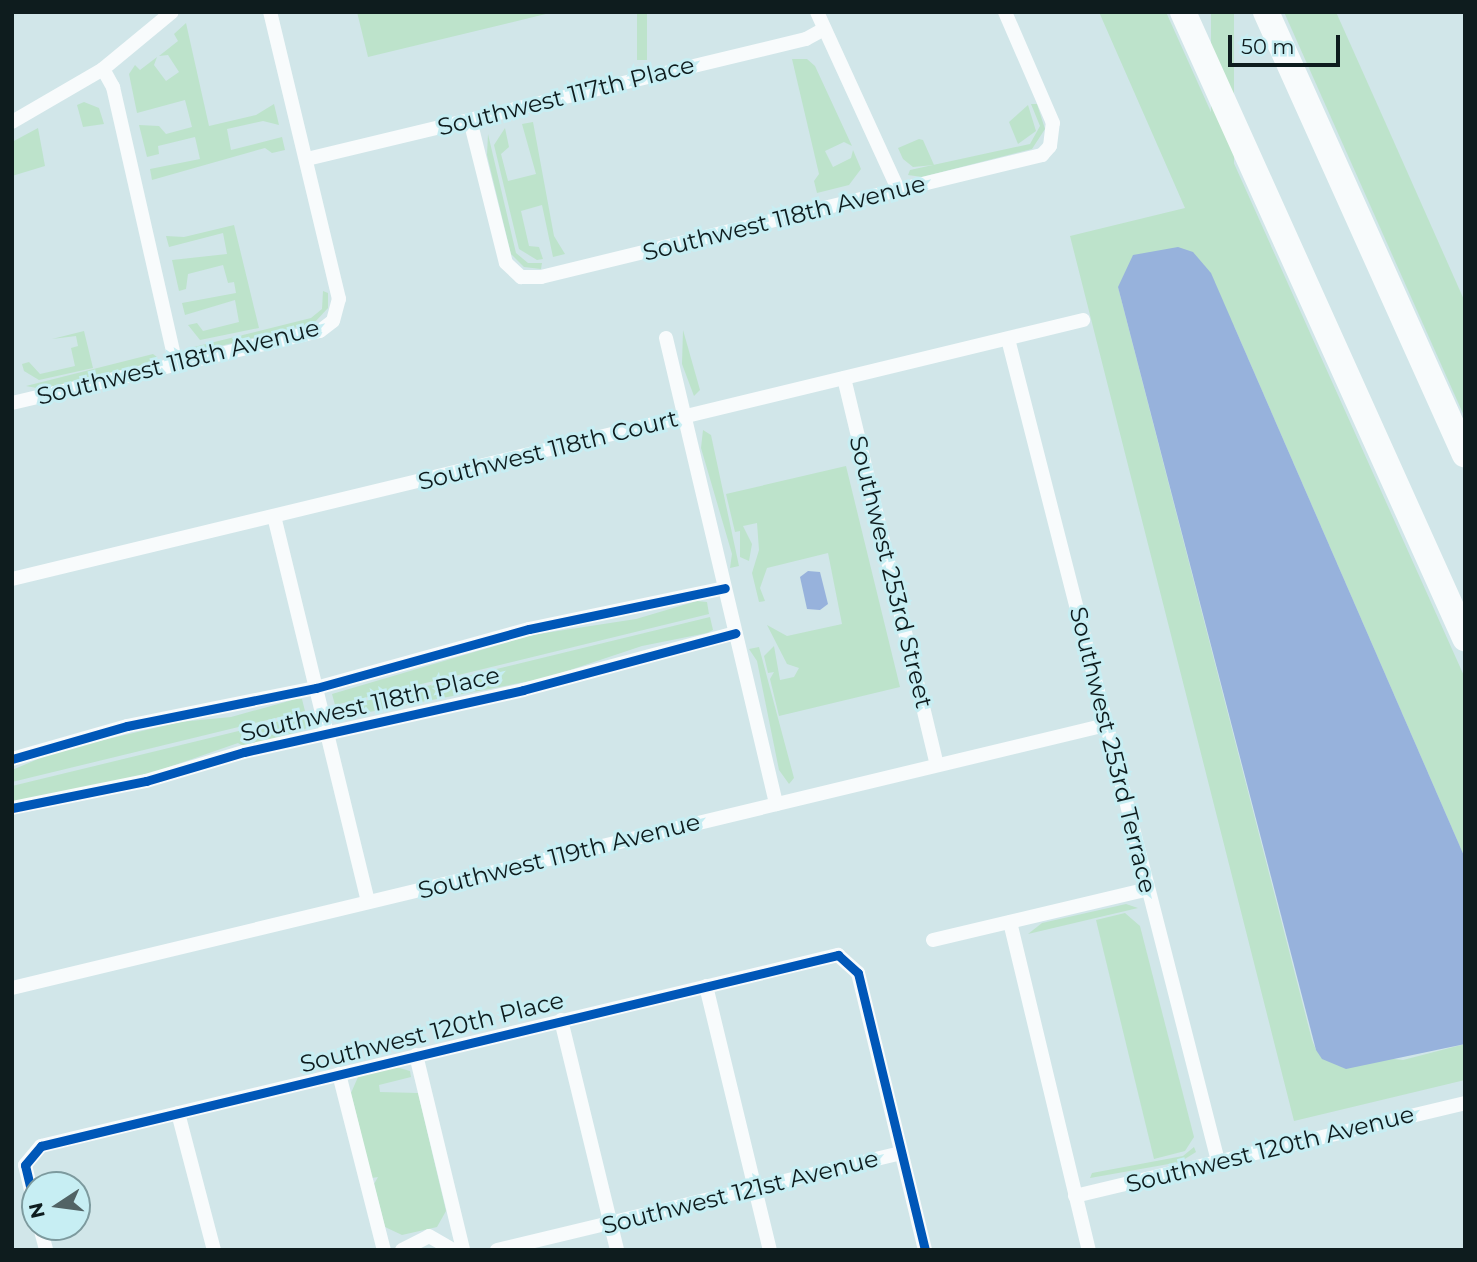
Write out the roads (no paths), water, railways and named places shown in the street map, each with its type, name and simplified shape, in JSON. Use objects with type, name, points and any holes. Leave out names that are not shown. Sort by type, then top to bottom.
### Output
[{"type":"highway","points":[[1183,12],[1465,638]]},
{"type":"highway","points":[[1266,12],[1465,454]]},
{"type":"street","points":[[12,122],[103,69],[172,12]]},
{"type":"street","points":[[270,12],[307,159]]},
{"type":"street","points":[[817,12],[898,189]]},
{"type":"street","name":"Southwest 118th Avenue","points":[[470,120],[502,254],[514,274],[541,277],[898,189],[1033,159],[1050,146],[1050,113],[1005,12]]},
{"type":"street","name":"Southwest 117th Place","points":[[307,159],[806,39],[824,29]]},
{"type":"street","points":[[103,69],[113,87],[176,364]]},
{"type":"street","name":"Southwest 118th Avenue","points":[[14,399],[320,331],[337,313],[307,159]]},
{"type":"street","name":"Southwest 118th Court","points":[[12,579],[1083,320]]},
{"type":"street","points":[[666,338],[682,418],[776,804]]},
{"type":"street","name":"Southwest 253rd Terrace","points":[[1007,339],[1218,1161]]},
{"type":"street","name":"Southwest 253rd Street","points":[[844,378],[937,765]]},
{"type":"street","points":[[274,516],[368,901]]},
{"type":"street","name":"Southwest 118th Place","points":[[12,759],[127,726],[316,688],[529,629],[725,588]]},
{"type":"street","name":"Southwest 118th Place","points":[[12,808],[134,784],[327,731],[502,695],[735,633]]},
{"type":"street","name":"Southwest 119th Avenue","points":[[12,988],[1106,725]]},
{"type":"street","points":[[933,940],[1148,889]]},
{"type":"street","points":[[1010,922],[1089,1250]]},
{"type":"street","name":"Southwest 120th Place","points":[[26,1171],[25,1167],[33,1151],[416,1055],[841,955],[857,970],[901,1153]]},
{"type":"street","points":[[706,986],[769,1250]]},
{"type":"street","points":[[561,1020],[617,1250]]},
{"type":"street","points":[[416,1055],[463,1250]]},
{"type":"street","points":[[339,1074],[384,1250]]},
{"type":"street","name":"Southwest 120th Avenue","points":[[1075,1196],[1465,1103]]},
{"type":"street","points":[[178,1113],[214,1250]]},
{"type":"street","points":[[901,1153],[925,1250]]},
{"type":"street","name":"Southwest 121st Avenue","points":[[497,1250],[901,1153]]},
{"type":"street","points":[[402,1250],[429,1236],[453,1250]]},
{"type":"water","points":[[1178,247],[1193,252],[1211,273],[1465,858],[1465,1044],[1346,1069],[1322,1059],[1316,1050],[1118,287],[1133,255]]},
{"type":"water","points":[[808,571],[820,572],[828,604],[820,610],[807,609],[800,577]]}]
